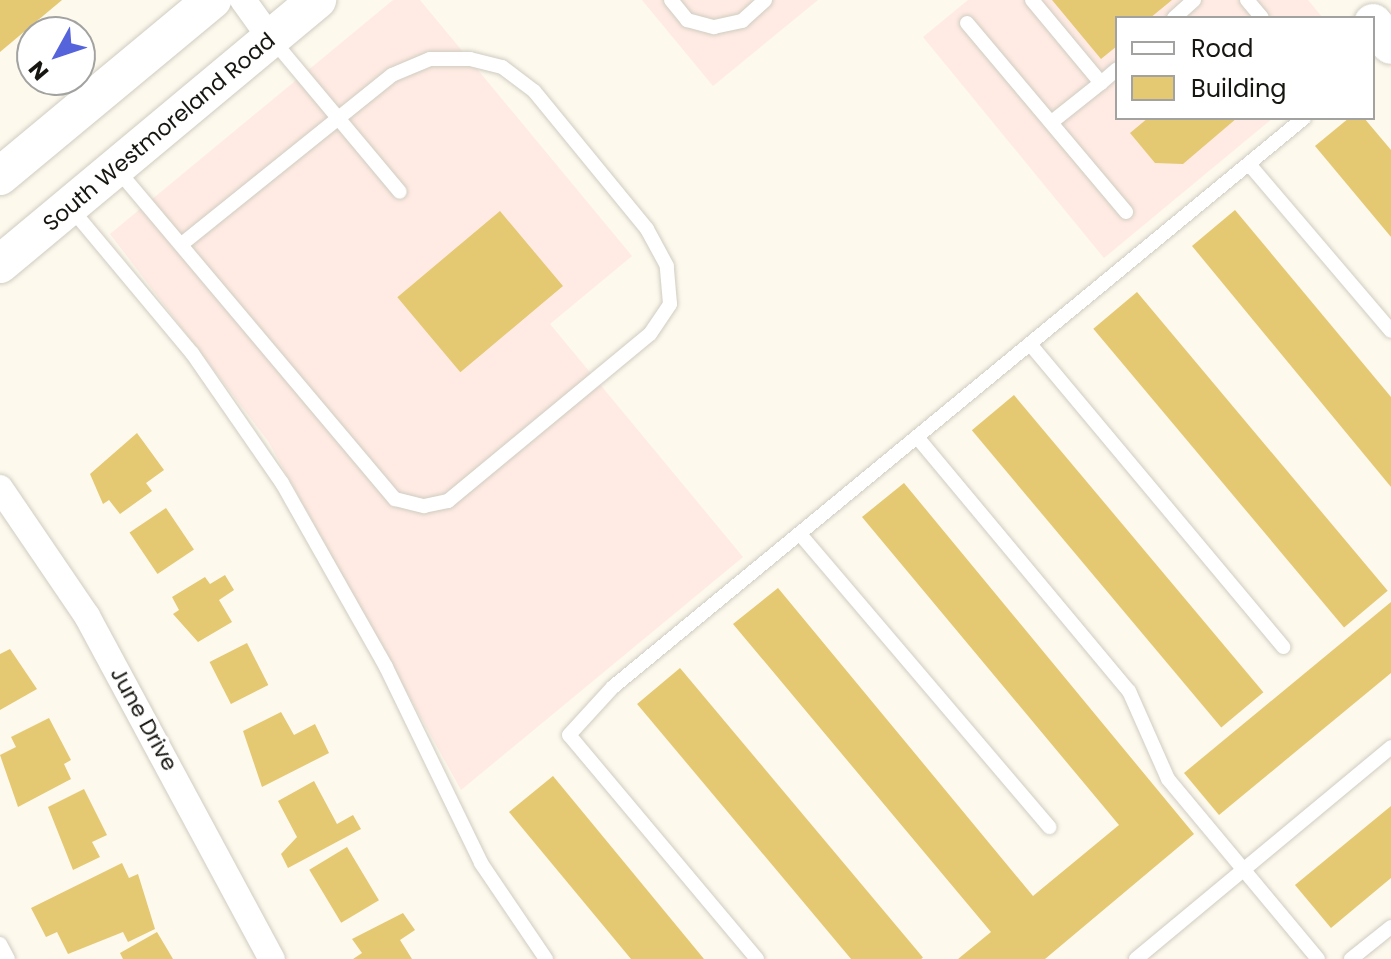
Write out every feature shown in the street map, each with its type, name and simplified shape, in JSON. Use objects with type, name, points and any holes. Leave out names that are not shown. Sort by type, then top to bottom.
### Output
[{"type":"main road","points":[[0,176],[212,0]]},
{"type":"main road","name":"South Westmoreland Road","points":[[0,264],[317,0]]},
{"type":"main road","points":[[1354,0],[1367,16]]},
{"type":"main road","points":[[1375,26],[1391,46]]},
{"type":"street","points":[[243,0],[271,39]]},
{"type":"street","name":"June Drive","points":[[0,488],[87,616],[272,959]]},
{"type":"lane","points":[[671,0],[702,27],[742,21],[765,0]]},
{"type":"lane","points":[[1032,0],[1101,83]]},
{"type":"lane","points":[[1176,16],[1194,0]]},
{"type":"lane","points":[[1247,0],[1260,16]]},
{"type":"lane","points":[[967,23],[1053,121],[1126,212]]},
{"type":"lane","points":[[271,39],[400,192]]},
{"type":"lane","points":[[1375,59],[1391,46]]},
{"type":"lane","points":[[115,166],[395,499],[424,506],[448,501],[650,334],[670,304],[667,266],[647,229],[534,91],[502,67],[430,59],[392,75],[337,116],[182,244]]},
{"type":"lane","points":[[1053,121],[1115,71]]},
{"type":"lane","points":[[757,959],[569,735],[613,687],[1302,120]]},
{"type":"lane","points":[[1249,164],[1391,331]]},
{"type":"lane","points":[[69,206],[192,353],[282,483],[386,667],[481,863],[546,959]]},
{"type":"lane","points":[[1030,344],[1283,647]]},
{"type":"lane","points":[[917,437],[1129,691],[1168,779],[1318,959]]},
{"type":"lane","points":[[800,534],[1049,827]]},
{"type":"lane","points":[[1136,959],[1391,747]]},
{"type":"lane","points":[[1351,959],[1391,927]]},
{"type":"lane","points":[[0,944],[8,959]]},
{"type":"shaded area","points":[[393,0],[420,0],[632,256],[550,324],[743,557],[461,790],[268,441],[110,234]]},
{"type":"shaded area","points":[[642,0],[818,0],[713,86]]},
{"type":"shaded area","points":[[968,0],[1308,0],[1321,16],[1115,16],[1115,120],[1271,120],[1104,258],[923,37]]},
{"type":"building","points":[[0,0],[62,0],[43,16],[16,16],[16,39],[0,52]]},
{"type":"building","points":[[1052,0],[1172,0],[1152,16],[1115,16],[1115,48],[1101,59]]},
{"type":"building","points":[[1146,120],[1235,120],[1183,164],[1155,163],[1130,133]]},
{"type":"building","points":[[1347,120],[1366,120],[1391,150],[1391,237],[1315,146]]},
{"type":"building","points":[[1235,210],[1391,397],[1391,487],[1192,246]]},
{"type":"building","points":[[500,211],[563,286],[460,372],[397,297]]},
{"type":"building","points":[[1137,292],[1388,591],[1344,627],[1093,329]]},
{"type":"building","points":[[1014,395],[1263,692],[1221,728],[972,430]]},
{"type":"building","points":[[137,433],[164,470],[146,483],[152,491],[120,514],[109,500],[103,504],[90,474]]},
{"type":"building","points":[[904,483],[1194,834],[1045,959],[958,959],[991,932],[733,624],[778,588],[1033,896],[1119,825],[862,517]]},
{"type":"building","points":[[166,508],[194,549],[157,574],[130,533]]},
{"type":"building","points":[[225,575],[234,590],[219,600],[232,622],[198,642],[173,614],[179,610],[172,597],[205,577],[210,584]]},
{"type":"building","points":[[1391,602],[1391,673],[1219,815],[1184,773]]},
{"type":"building","points":[[247,643],[268,685],[231,704],[210,662]]},
{"type":"building","points":[[10,649],[37,689],[0,710],[0,654]]},
{"type":"building","points":[[680,668],[923,958],[851,959],[637,704]]},
{"type":"building","points":[[281,712],[294,735],[315,724],[329,753],[262,787],[243,731]]},
{"type":"building","points":[[49,718],[71,760],[64,764],[71,779],[18,807],[0,755],[16,747],[11,737]]},
{"type":"building","points":[[553,776],[704,959],[631,959],[509,812]]},
{"type":"building","points":[[314,781],[337,824],[353,815],[361,829],[288,868],[281,854],[297,837],[278,801]]},
{"type":"building","points":[[84,789],[107,835],[92,842],[100,857],[73,870],[48,807]]},
{"type":"building","points":[[1391,806],[1391,878],[1331,928],[1295,885]]},
{"type":"building","points":[[347,847],[379,900],[341,923],[309,870]]},
{"type":"building","points":[[122,863],[129,878],[138,874],[155,929],[128,942],[123,932],[68,954],[57,932],[46,937],[31,908]]},
{"type":"building","points":[[403,913],[415,930],[400,940],[412,959],[353,959],[362,953],[352,939]]},
{"type":"building","points":[[157,932],[173,959],[123,959],[120,953]]}]
